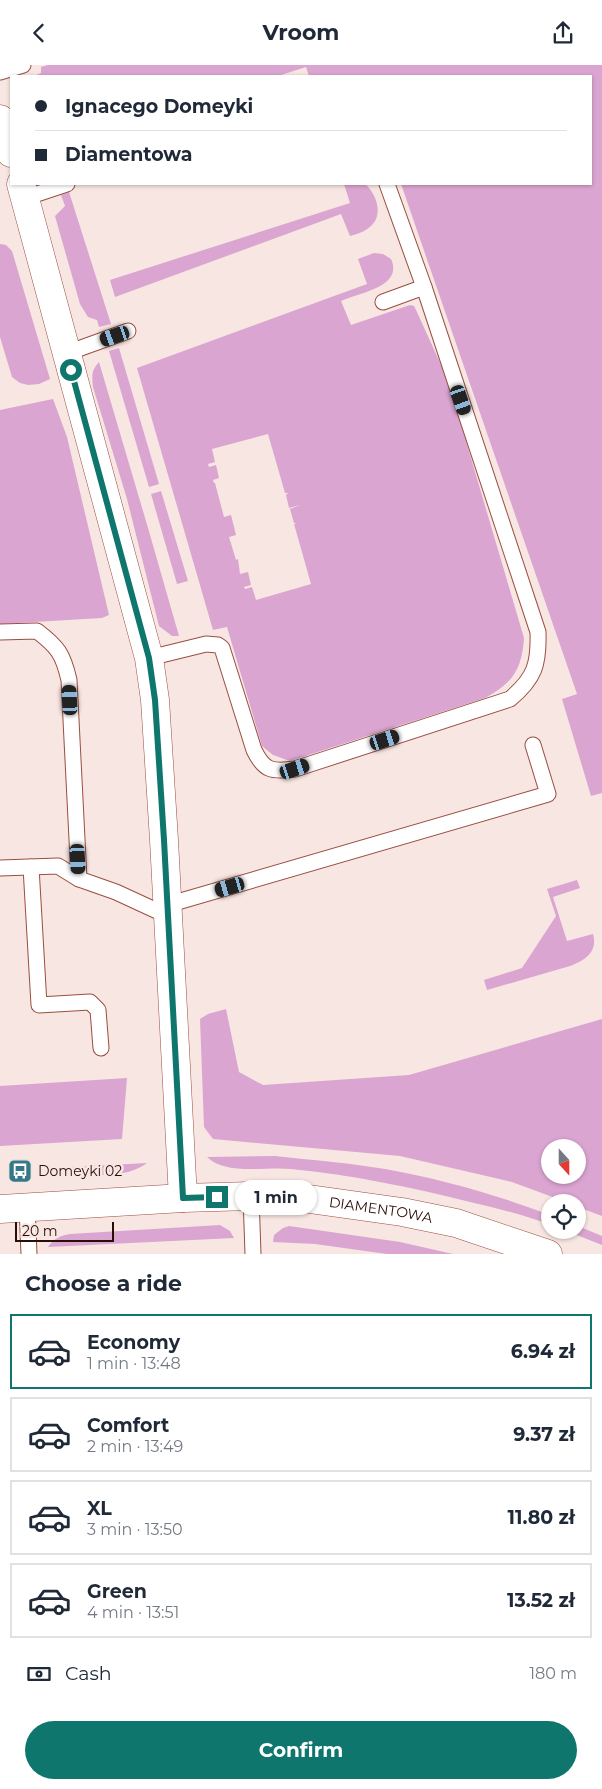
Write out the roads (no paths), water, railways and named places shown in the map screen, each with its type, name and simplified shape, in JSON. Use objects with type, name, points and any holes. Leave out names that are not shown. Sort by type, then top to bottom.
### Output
[{"type":"street","points":[[0,119],[10,150]]},
{"type":"street","points":[[23,191],[149,658],[155,700],[183,1198]]},
{"type":"street","name":"DIAMENTOWA","points":[[0,1209],[183,1198],[250,1196],[302,1198],[402,1212],[456,1223],[548,1254]]},
{"type":"lane","points":[[0,72],[23,65]]},
{"type":"lane","points":[[23,191],[61,185]]},
{"type":"lane","points":[[149,658],[206,643],[218,645],[222,648],[254,750],[260,763],[270,769],[282,771],[295,769],[510,699],[524,687],[534,671],[539,651],[538,632],[424,287],[387,185]]},
{"type":"lane","points":[[383,302],[424,287]]},
{"type":"lane","points":[[67,353],[128,331]]},
{"type":"lane","points":[[0,632],[37,631],[58,649],[66,665],[69,680],[79,879]]},
{"type":"lane","points":[[0,868],[58,866],[79,879],[168,911],[548,794],[534,745]]},
{"type":"lane","points":[[31,867],[39,1005],[90,1003],[98,1010],[101,1048]]},
{"type":"lane","points":[[250,1196],[252,1254]]},
{"type":"lane","points":[[27,1207],[29,1254]]},
{"type":"place","name":"Domeyki 02","points":[[20,1171]]}]
